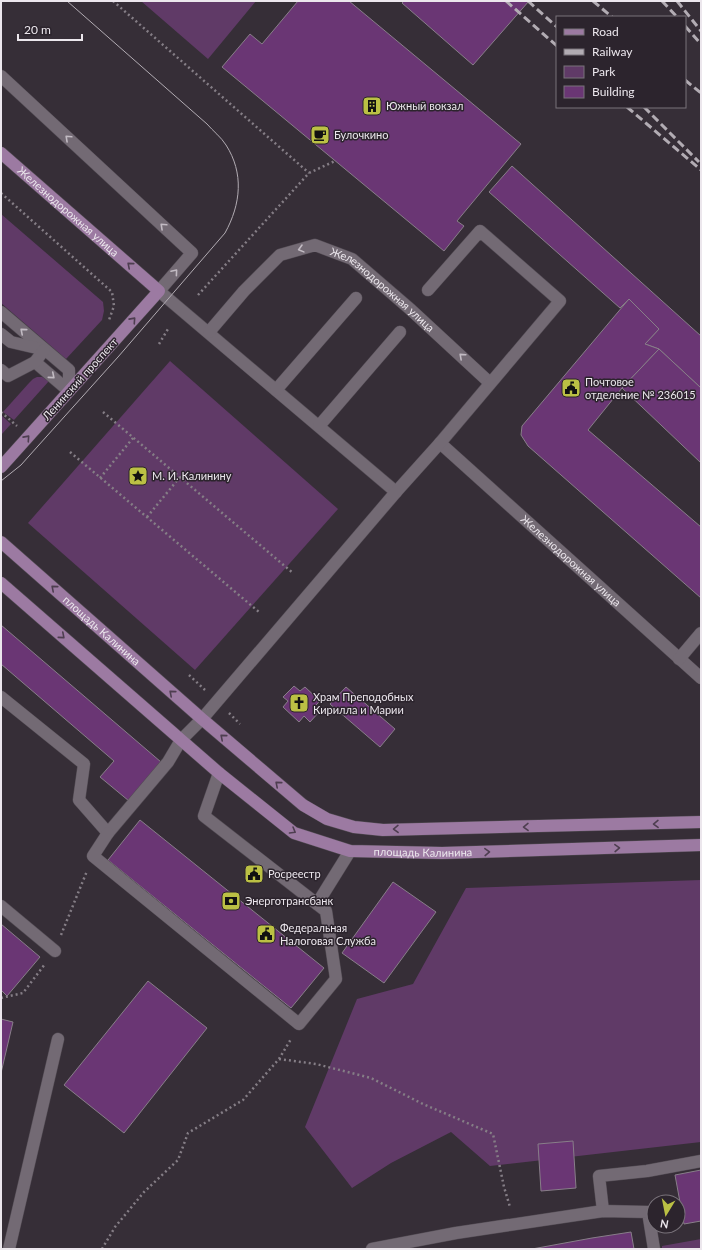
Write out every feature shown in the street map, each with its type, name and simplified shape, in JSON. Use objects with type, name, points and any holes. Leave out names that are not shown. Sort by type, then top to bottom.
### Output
[{"type":"main road","name":"Железнодорожная улица","points":[[1,153],[159,291]]},
{"type":"main road","name":"Ленинский проспект","points":[[1,467],[159,291]]},
{"type":"main road","name":"площадь Калинина","points":[[1,542],[303,805],[327,819],[354,827],[383,830],[699,821]]},
{"type":"main road","name":"площадь Калинина","points":[[1,583],[219,773],[294,833],[350,851],[442,853],[701,845]]},
{"type":"street","points":[[1,76],[192,253],[159,291]]},
{"type":"street","points":[[219,773],[204,816],[326,911],[336,979],[299,1024],[93,856],[108,833],[168,762],[182,740],[440,443],[560,301],[480,231],[428,290]]},
{"type":"street","name":"Железнодорожная улица","points":[[209,332],[244,291],[280,255],[315,245],[352,259],[410,309],[490,383]]},
{"type":"street","name":"Железнодорожная улица","points":[[159,291],[396,492]]},
{"type":"street","points":[[276,390],[356,298]]},
{"type":"street","points":[[1,312],[69,370],[69,391]]},
{"type":"street","points":[[319,426],[400,332]]},
{"type":"street","points":[[1,334],[11,342],[44,350]]},
{"type":"street","points":[[1,370],[8,376],[35,362],[44,350]]},
{"type":"street","points":[[35,362],[69,391]]},
{"type":"street","name":"Железнодорожная улица","points":[[440,443],[701,678]]},
{"type":"street","points":[[679,658],[701,633]]},
{"type":"street","points":[[1,696],[84,764],[79,800],[108,833]]},
{"type":"street","points":[[317,904],[350,851]]},
{"type":"street","points":[[1,906],[54,951]]},
{"type":"street","points":[[9,1249],[58,1039]]},
{"type":"street","points":[[603,1211],[599,1176],[647,1171],[701,1161]]},
{"type":"street","points":[[372,1249],[456,1233],[603,1211],[648,1212],[654,1249]]},
{"type":"path","points":[[113,1],[310,173]]},
{"type":"path","points":[[198,296],[310,173],[335,161]]},
{"type":"path","points":[[1,193],[112,292],[114,306],[109,320]]},
{"type":"path","points":[[159,344],[168,330]]},
{"type":"path","points":[[1,412],[18,426],[14,431]]},
{"type":"path","points":[[103,412],[293,573]]},
{"type":"path","points":[[100,478],[133,438]]},
{"type":"path","points":[[70,452],[259,612]]},
{"type":"path","points":[[147,517],[180,477]]},
{"type":"path","points":[[102,1249],[115,1227],[144,1192],[178,1160],[188,1133],[243,1100],[279,1059],[299,1024]]},
{"type":"path","points":[[279,1059],[316,1064],[370,1078],[423,1104],[493,1134],[504,1187],[515,1224]]},
{"type":"green space","points":[[141,1],[256,1],[208,59]]},
{"type":"green space","points":[[1,214],[103,302],[104,311],[102,320],[66,359],[1,303]]},
{"type":"green space","points":[[170,361],[338,509],[195,670],[28,523]]},
{"type":"green space","points":[[37,377],[42,377],[49,381],[14,420],[3,412],[29,383]]},
{"type":"green space","points":[[1,415],[11,424],[1,435]]},
{"type":"green space","points":[[701,880],[701,1142],[490,1166],[451,1132],[391,1163],[352,1188],[305,1127],[357,999],[413,984],[466,888]]},
{"type":"green space","points":[[701,1239],[701,1249],[662,1249],[662,1246]]},
{"type":"building","name":"Южный вокзал","points":[[298,1],[349,1],[521,144],[457,221],[464,226],[444,251],[222,67],[250,34],[262,44]]},
{"type":"building","points":[[404,1],[529,1],[473,65],[402,3]]},
{"type":"building","points":[[512,166],[701,336],[701,388],[659,349],[645,344],[659,329],[629,299],[620,308],[489,192]]},
{"type":"building","points":[[629,299],[659,329],[645,344],[659,349],[622,388],[588,430],[701,527],[701,598],[528,446],[521,435],[522,426]]},
{"type":"building","points":[[659,349],[701,388],[701,463],[622,388]]},
{"type":"building","points":[[1,625],[161,762],[129,801],[100,777],[114,761],[1,664]]},
{"type":"building","points":[[294,686],[300,691],[305,687],[320,701],[314,707],[319,712],[310,722],[304,716],[299,722],[283,707],[288,701],[283,697]]},
{"type":"building","points":[[346,687],[395,729],[380,747],[330,704]]},
{"type":"building","points":[[140,820],[324,968],[291,1008],[108,860]]},
{"type":"building","points":[[393,882],[436,912],[384,983],[342,953]]},
{"type":"building","points":[[1,924],[40,957],[7,996],[1,990]]},
{"type":"building","points":[[148,981],[207,1028],[124,1133],[64,1085]]},
{"type":"building","points":[[1,1019],[13,1022],[1,1073]]},
{"type":"building","points":[[573,1141],[576,1188],[541,1191],[538,1144]]},
{"type":"building","points":[[701,1170],[701,1221],[686,1224],[686,1194],[678,1194],[675,1175]]},
{"type":"building","points":[[631,1232],[634,1249],[532,1249],[592,1238]]},
{"type":"tram line","points":[[1,481],[21,465],[118,357],[225,233],[237,200],[238,178],[236,166],[222,139],[207,124],[67,1]]},
{"type":"railway","points":[[506,1],[556,45]]},
{"type":"railway","points":[[528,1],[556,26]]},
{"type":"railway","points":[[593,1],[611,16]]},
{"type":"railway","points":[[662,1],[676,16]]},
{"type":"railway","points":[[677,1],[701,31]]},
{"type":"railway","points":[[686,27],[701,44]]},
{"type":"railway","points":[[686,81],[701,93]]},
{"type":"railway","points":[[628,108],[701,170]]},
{"type":"railway","points":[[645,108],[699,162]]},
{"type":"place","name":"Южный вокзал","points":[[372,106]]},
{"type":"place","name":"Булочкино","points":[[320,135]]},
{"type":"place","name":"Почтовое отделение № 236015","points":[[571,388]]},
{"type":"place","name":"М. И. Калинину","points":[[138,476]]},
{"type":"place","name":"Храм Преподобных Кирилла и Марии","points":[[299,703]]},
{"type":"place","name":"Росреестр","points":[[254,874]]},
{"type":"place","name":"Энерготрансбанк","points":[[231,901]]},
{"type":"place","name":"Федеральная Налоговая Служба","points":[[266,934]]}]
